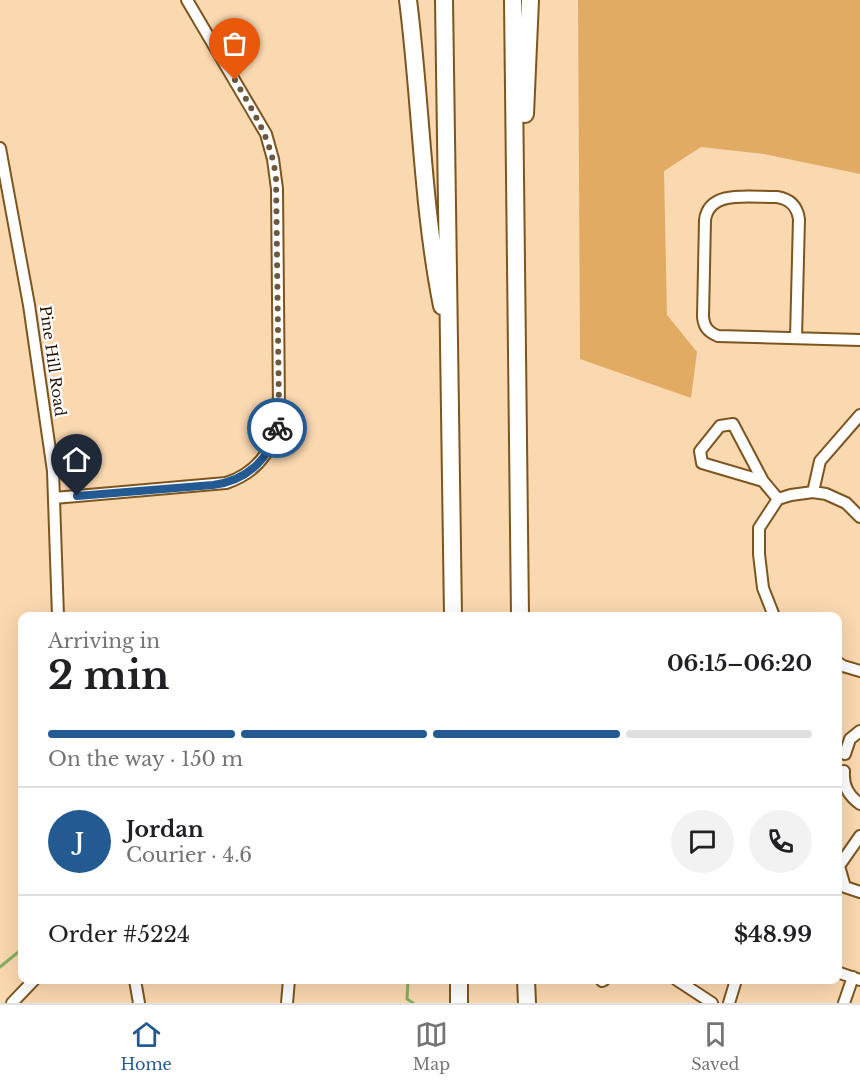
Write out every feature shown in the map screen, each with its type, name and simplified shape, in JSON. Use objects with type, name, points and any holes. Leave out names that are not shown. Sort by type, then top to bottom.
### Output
[{"type":"highway","points":[[408,0],[433,257],[450,349]]},
{"type":"highway","points":[[444,0],[453,612]]},
{"type":"highway","points":[[513,0],[520,612]]},
{"type":"highway","points":[[516,285],[530,0]]},
{"type":"highway","points":[[459,984],[459,1003]]},
{"type":"highway","points":[[526,984],[527,1003]]},
{"type":"street","points":[[54,498],[226,483],[243,476],[258,465],[269,451],[276,434],[279,410],[277,189],[273,159],[269,142],[258,120],[187,0]]},
{"type":"street","name":"Pine Hill Road","points":[[0,148],[29,305],[53,471],[58,612]]},
{"type":"street","points":[[796,338],[799,219],[796,207],[785,198],[777,197],[726,197],[716,201],[707,210],[705,220],[703,317],[706,328],[718,336],[860,340]]},
{"type":"street","points":[[813,492],[820,461],[860,415]]},
{"type":"street","points":[[763,481],[702,463],[700,451],[720,426],[733,424],[763,481],[778,499]]},
{"type":"street","points":[[772,612],[763,588],[759,528],[778,499],[813,492],[826,494],[846,503],[860,517]]},
{"type":"street","points":[[842,665],[860,671]]},
{"type":"street","points":[[844,754],[850,739],[860,731]]},
{"type":"street","points":[[844,771],[843,782],[847,791],[860,804]]},
{"type":"street","points":[[842,862],[860,836]]},
{"type":"street","points":[[842,876],[845,887],[860,892]]},
{"type":"street","points":[[844,1003],[856,978]]},
{"type":"street","points":[[12,1003],[30,984]]},
{"type":"street","points":[[136,984],[139,1003]]},
{"type":"street","points":[[287,1003],[289,984]]},
{"type":"street","points":[[683,984],[712,1003]]},
{"type":"street","points":[[729,1003],[735,984]]},
{"type":"shaded area","points":[[578,0],[860,0],[860,174],[764,154],[701,147],[664,171],[667,315],[697,352],[691,398],[580,359]]},
{"type":"waterway","points":[[0,967],[18,952]]},
{"type":"waterway","points":[[408,984],[407,999],[413,1003]]},
{"type":"way so far","points":[[235,80],[266,134],[272,150],[276,178],[279,410],[277,428]]},
{"type":"route","points":[[77,496],[213,485],[232,481],[258,465],[269,451],[277,428]]}]
